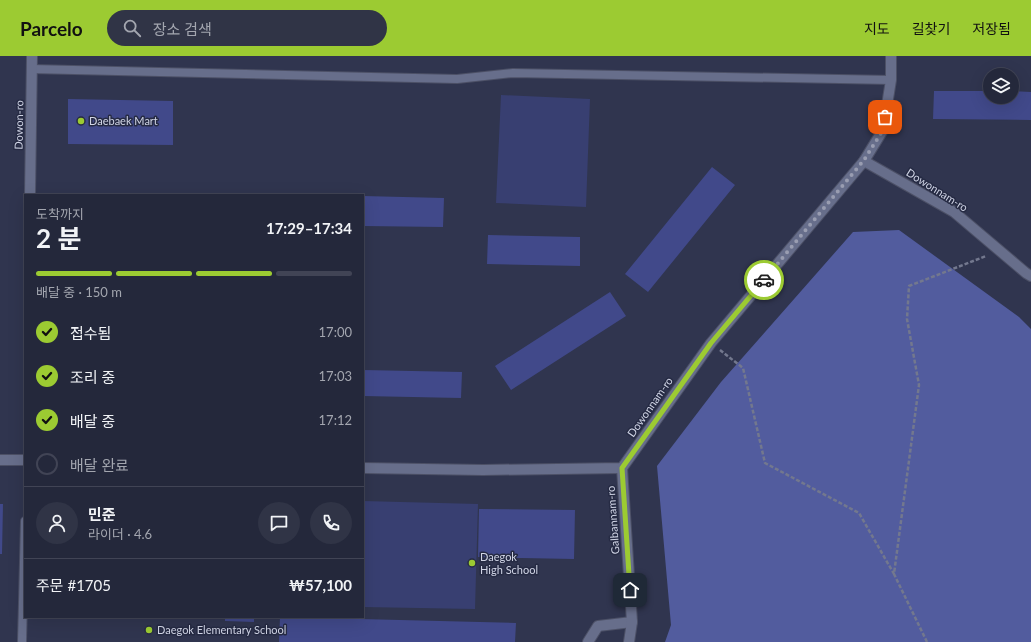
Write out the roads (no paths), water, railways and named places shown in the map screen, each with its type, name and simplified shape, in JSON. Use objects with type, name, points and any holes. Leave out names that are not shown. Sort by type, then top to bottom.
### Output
[{"type":"street","name":"Dowon-ro","points":[[30,194],[32,56]]},
{"type":"street","name":"Dowonnam-ro","points":[[622,468],[711,343],[864,160],[883,130],[891,80],[891,56]]},
{"type":"street","name":"Dowonnam-ro","points":[[864,160],[954,212],[999,251],[1031,276]]},
{"type":"street","points":[[0,460],[24,460]]},
{"type":"street","points":[[364,468],[483,470],[622,468]]},
{"type":"street","name":"Galbannam-ro","points":[[622,468],[632,622],[629,642]]},
{"type":"street","points":[[588,642],[598,626],[632,622]]},
{"type":"lane","points":[[31,69],[457,79],[513,73],[891,80]]},
{"type":"lane","points":[[22,642],[24,561]]},
{"type":"place","name":"Daebaek Mart","points":[[81,121]]},
{"type":"place","name":"Daegok High School","points":[[472,563]]},
{"type":"place","name":"Daegok Elementary School","points":[[149,630]]}]
